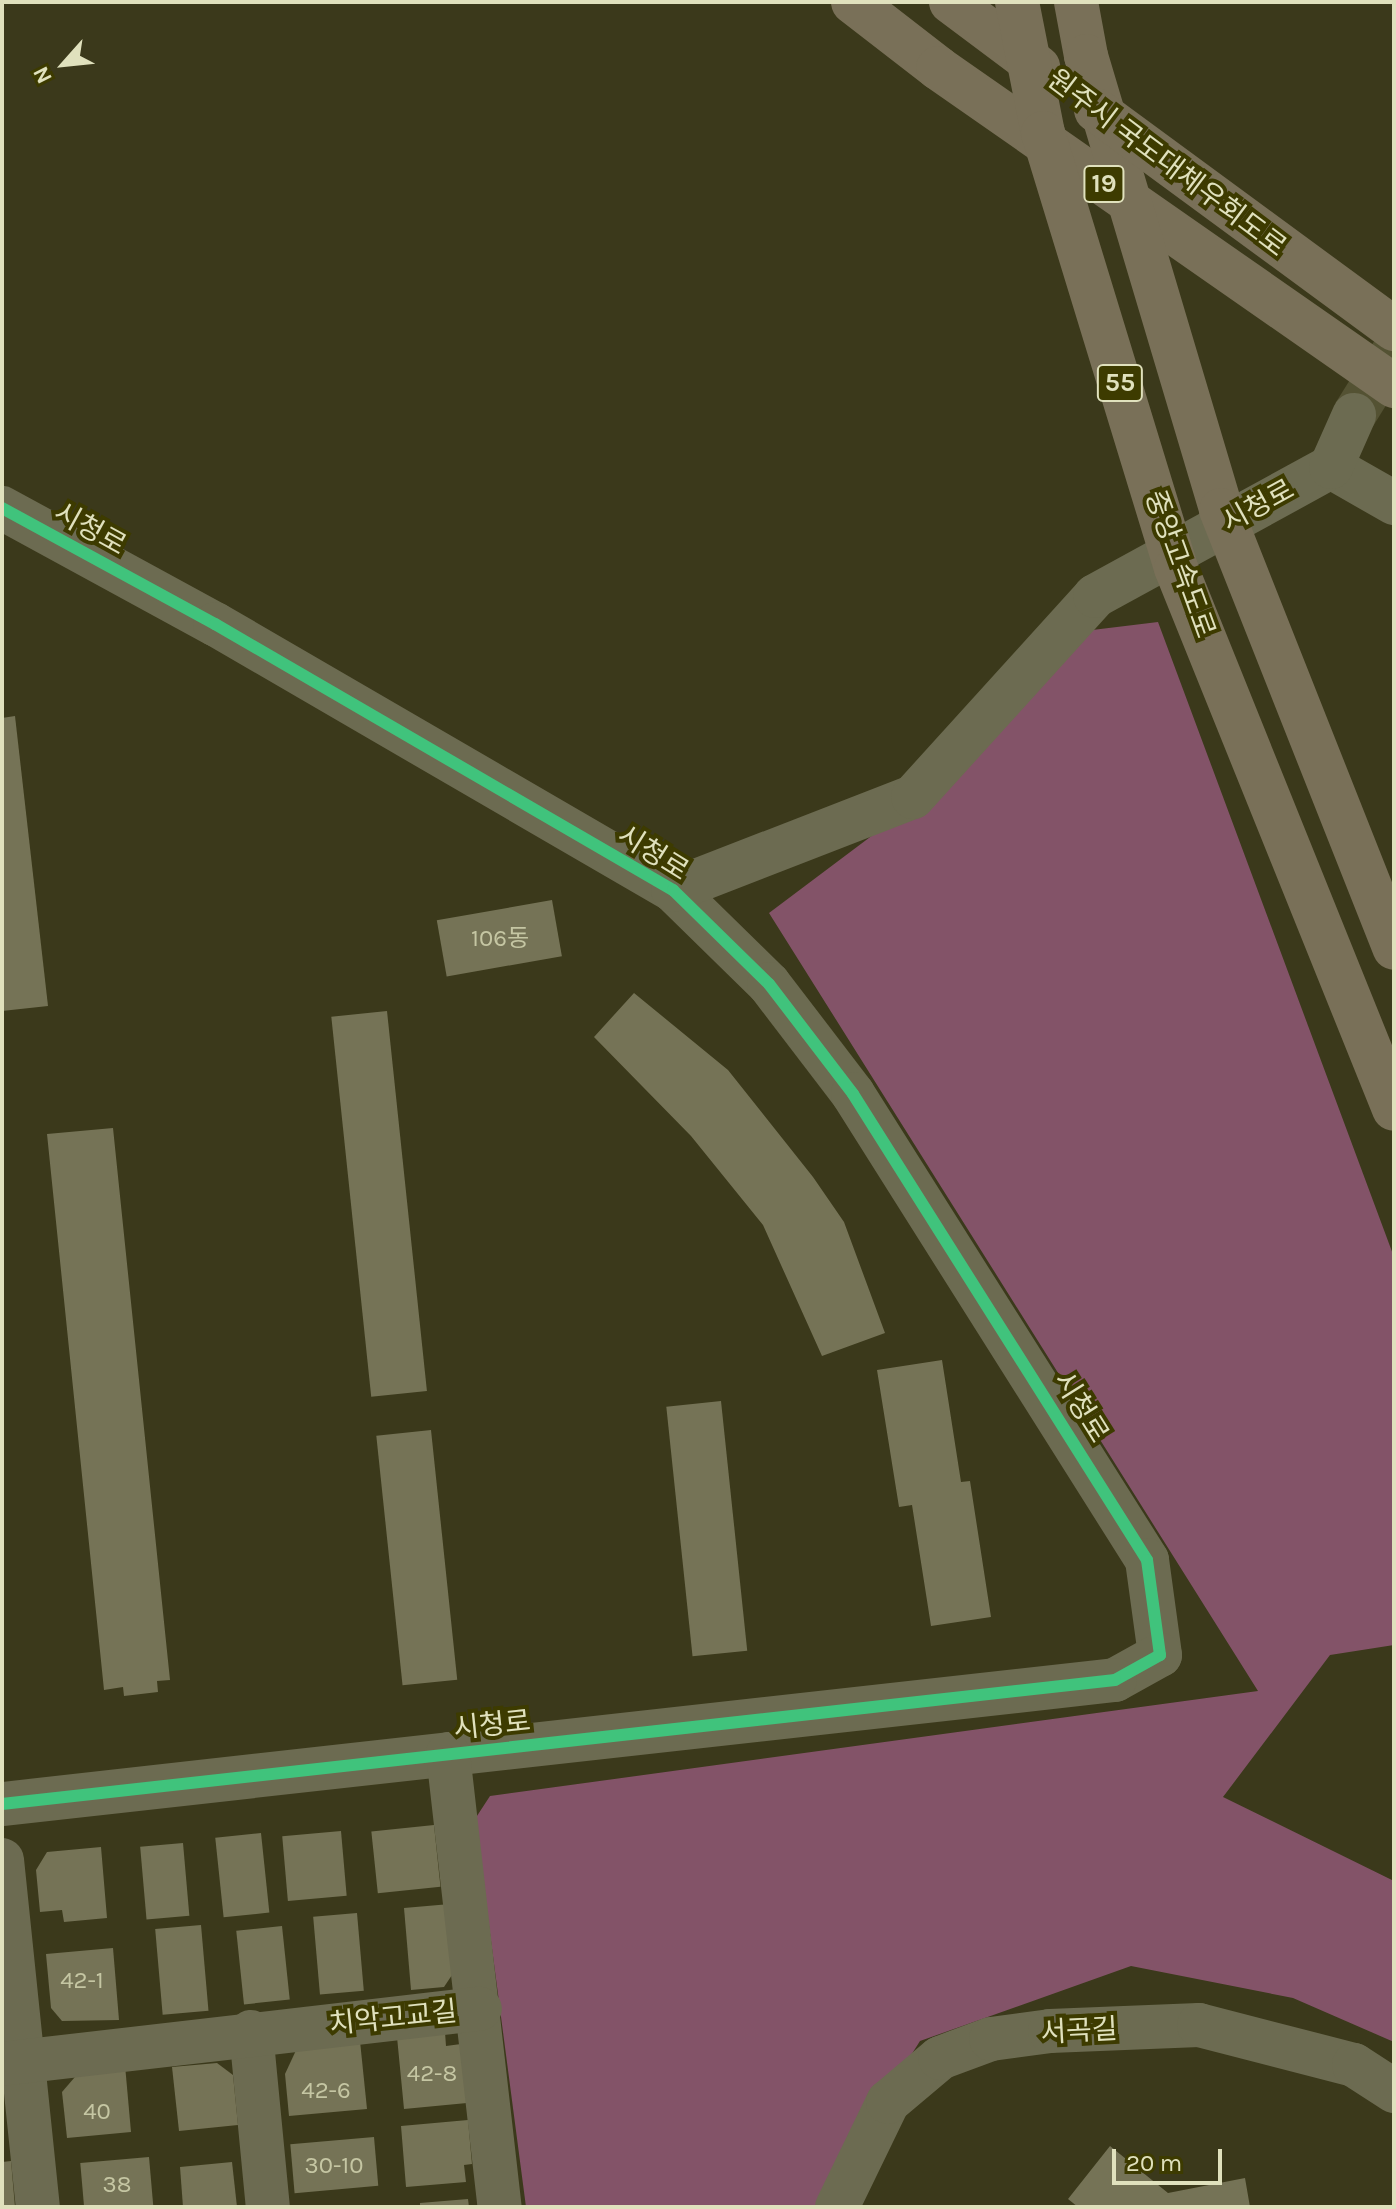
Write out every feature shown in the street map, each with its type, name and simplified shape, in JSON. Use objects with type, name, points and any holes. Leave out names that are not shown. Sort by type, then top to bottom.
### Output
[{"type":"highway","name":"원주시 국도대체우회도로","points":[[853,2],[938,68],[1394,386]]},
{"type":"highway","name":"원주시 국도대체우회도로","points":[[951,2],[1389,326]]},
{"type":"highway","name":"중앙고속도로","points":[[1017,2],[1043,133],[1176,568],[1254,754],[1394,1109]]},
{"type":"highway","name":"중앙고속도로","points":[[1076,2],[1086,56],[1221,510],[1394,948]]},
{"type":"street","points":[[1354,415],[1331,467],[1394,503]]},
{"type":"street","name":"시청로","points":[[673,890],[913,797],[1095,596],[1331,467]]},
{"type":"street","name":"시청로","points":[[2,508],[215,624],[673,890],[769,984],[844,1082],[1002,1325],[1147,1560],[1160,1655],[1115,1680],[2,1804]]},
{"type":"street","points":[[448,1754],[480,2009]]},
{"type":"street","points":[[2,1860],[12,2063],[38,2207]]},
{"type":"street","name":"치악고교길","points":[[12,2063],[251,2032],[480,2009],[500,2207]]},
{"type":"street","name":"서곡길","points":[[837,2207],[888,2102],[940,2058],[991,2039],[1050,2031],[1199,2025],[1354,2065],[1394,2091]]},
{"type":"street","points":[[251,2032],[268,2207]]},
{"type":"shaded area","points":[[1158,622],[1394,1257],[1394,1645],[1330,1655],[1223,1797],[1394,1881],[1394,2042],[1293,1998],[1131,1966],[920,2041],[815,2207],[526,2207],[475,1819],[490,1796],[1258,1691],[769,913],[962,768],[1084,631]]},
{"type":"building","points":[[15,716],[48,1006],[2,1011],[2,718]]},
{"type":"building","points":[[552,900],[562,956],[447,976],[437,920]]},
{"type":"building","points":[[634,993],[728,1070],[813,1177],[844,1222],[885,1333],[822,1356],[763,1225],[691,1136],[594,1037]]},
{"type":"building","points":[[387,1011],[427,1391],[371,1397],[331,1017]]},
{"type":"building","points":[[113,1128],[170,1680],[157,1681],[158,1692],[124,1696],[123,1687],[104,1690],[47,1134]]},
{"type":"building","points":[[942,1360],[961,1482],[970,1481],[991,1617],[931,1626],[912,1505],[899,1507],[877,1370]]},
{"type":"building","points":[[721,1401],[747,1651],[693,1656],[666,1407]]},
{"type":"building","points":[[431,1430],[457,1680],[403,1685],[376,1436]]},
{"type":"building","points":[[434,1825],[440,1887],[378,1893],[371,1832]]},
{"type":"building","points":[[341,1831],[347,1896],[288,1901],[282,1836]]},
{"type":"building","points":[[261,1833],[269,1913],[224,1917],[215,1838]]},
{"type":"building","points":[[183,1843],[189,1916],[147,1919],[140,1847]]},
{"type":"building","points":[[101,1847],[107,1918],[64,1922],[62,1910],[40,1912],[36,1870],[47,1852]]},
{"type":"building","points":[[450,1904],[456,1969],[444,1987],[411,1990],[404,1908]]},
{"type":"building","points":[[357,1913],[364,1991],[320,1995],[313,1917]]},
{"type":"building","points":[[201,1925],[208,2011],[163,2015],[155,1929]]},
{"type":"building","points":[[282,1926],[290,2000],[244,2004],[236,1931]]},
{"type":"building","points":[[113,1948],[119,2020],[62,2021],[51,2008],[46,1954]]},
{"type":"building","points":[[445,2032],[446,2046],[461,2044],[467,2103],[404,2109],[397,2037]]},
{"type":"building","points":[[360,2041],[367,2109],[289,2116],[285,2074],[298,2046]]},
{"type":"building","points":[[217,2063],[233,2075],[238,2125],[179,2131],[172,2067]]},
{"type":"building","points":[[125,2065],[131,2132],[67,2138],[62,2092],[81,2070]]},
{"type":"building","points":[[468,2120],[472,2164],[464,2165],[466,2182],[406,2187],[401,2126]]},
{"type":"building","points":[[374,2137],[378,2186],[295,2193],[290,2144]]},
{"type":"building","points":[[1110,2146],[1168,2193],[1245,2178],[1250,2207],[1078,2207],[1068,2199]]},
{"type":"building","points":[[149,2157],[153,2207],[84,2207],[80,2163]]},
{"type":"building","points":[[11,2161],[15,2207],[2,2207],[2,2162]]},
{"type":"building","points":[[232,2162],[237,2207],[183,2207],[180,2167]]},
{"type":"building","points":[[468,2199],[469,2207],[420,2207],[420,2203]]},
{"type":"tunnel","points":[[1354,415],[1394,351]]},
{"type":"cycle path","points":[[2,508],[215,624],[673,890],[769,984],[853,1094],[1147,1560],[1160,1655],[1115,1680],[2,1804]]}]
